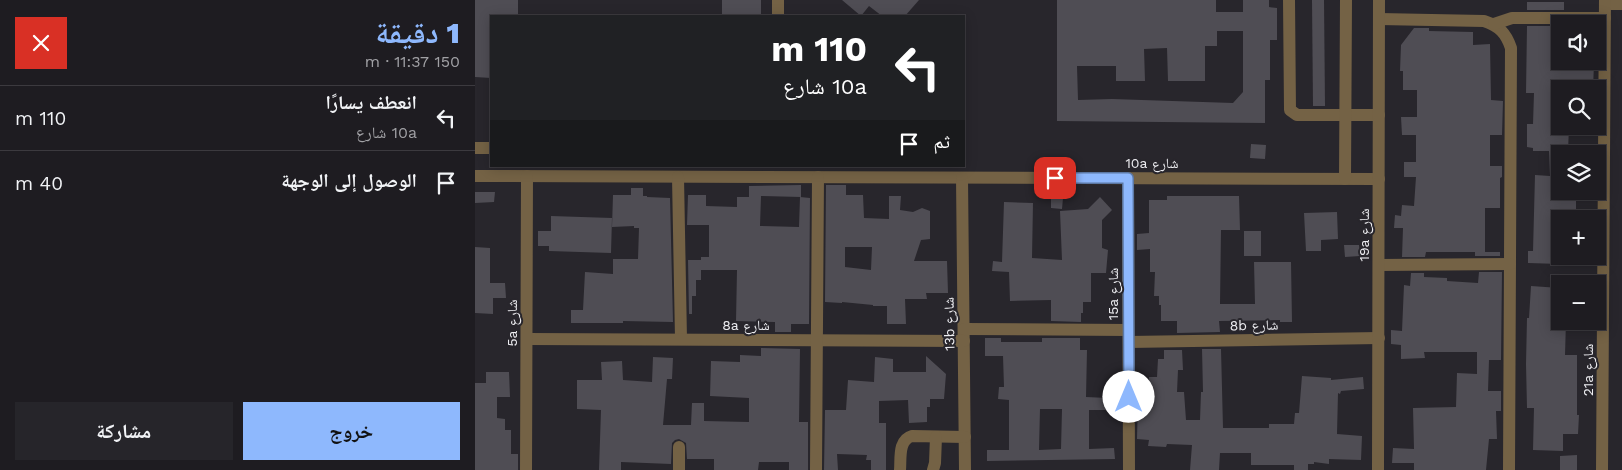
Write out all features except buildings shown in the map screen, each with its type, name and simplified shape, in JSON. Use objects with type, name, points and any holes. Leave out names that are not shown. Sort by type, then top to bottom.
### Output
[{"type":"street","points":[[778,15],[779,0]]},
{"type":"street","points":[[1289,0],[1290,110],[1297,115],[1379,115]]},
{"type":"street","points":[[1345,179],[1346,0]]},
{"type":"street","name":"19a شارع","points":[[1378,470],[1379,0]]},
{"type":"street","points":[[1605,2],[1622,4]]},
{"type":"street","name":"21a شارع","points":[[1605,2],[1605,15]]},
{"type":"street","points":[[1494,24],[1512,18],[1551,18]]},
{"type":"street","points":[[1379,19],[1484,20],[1502,30],[1511,48],[1509,470]]},
{"type":"street","name":"21a شارع","points":[[1602,470],[1605,70]]},
{"type":"street","points":[[475,148],[490,148]]},
{"type":"street","name":"10a شارع","points":[[475,176],[678,177],[775,172],[817,177],[836,172],[927,172],[962,178],[1379,179]]},
{"type":"street","name":"5a شارع","points":[[526,470],[527,176]]},
{"type":"street","points":[[678,177],[681,339]]},
{"type":"street","points":[[816,470],[817,177]]},
{"type":"street","name":"13b شارع","points":[[962,178],[965,470]]},
{"type":"street","name":"15a شارع","points":[[1128,178],[1129,470]]},
{"type":"street","points":[[1379,265],[1510,264]]},
{"type":"street","name":"8a شارع","points":[[527,339],[817,340],[964,335]]},
{"type":"street","name":"8b شارع","points":[[964,335],[1379,338]]},
{"type":"street","points":[[900,470],[902,443],[905,438],[911,436],[965,437]]},
{"type":"street","points":[[933,470],[935,464],[935,437]]},
{"type":"street","points":[[679,447],[679,470]]},
{"type":"route","points":[[1055,178],[1128,178],[1129,397]]}]
